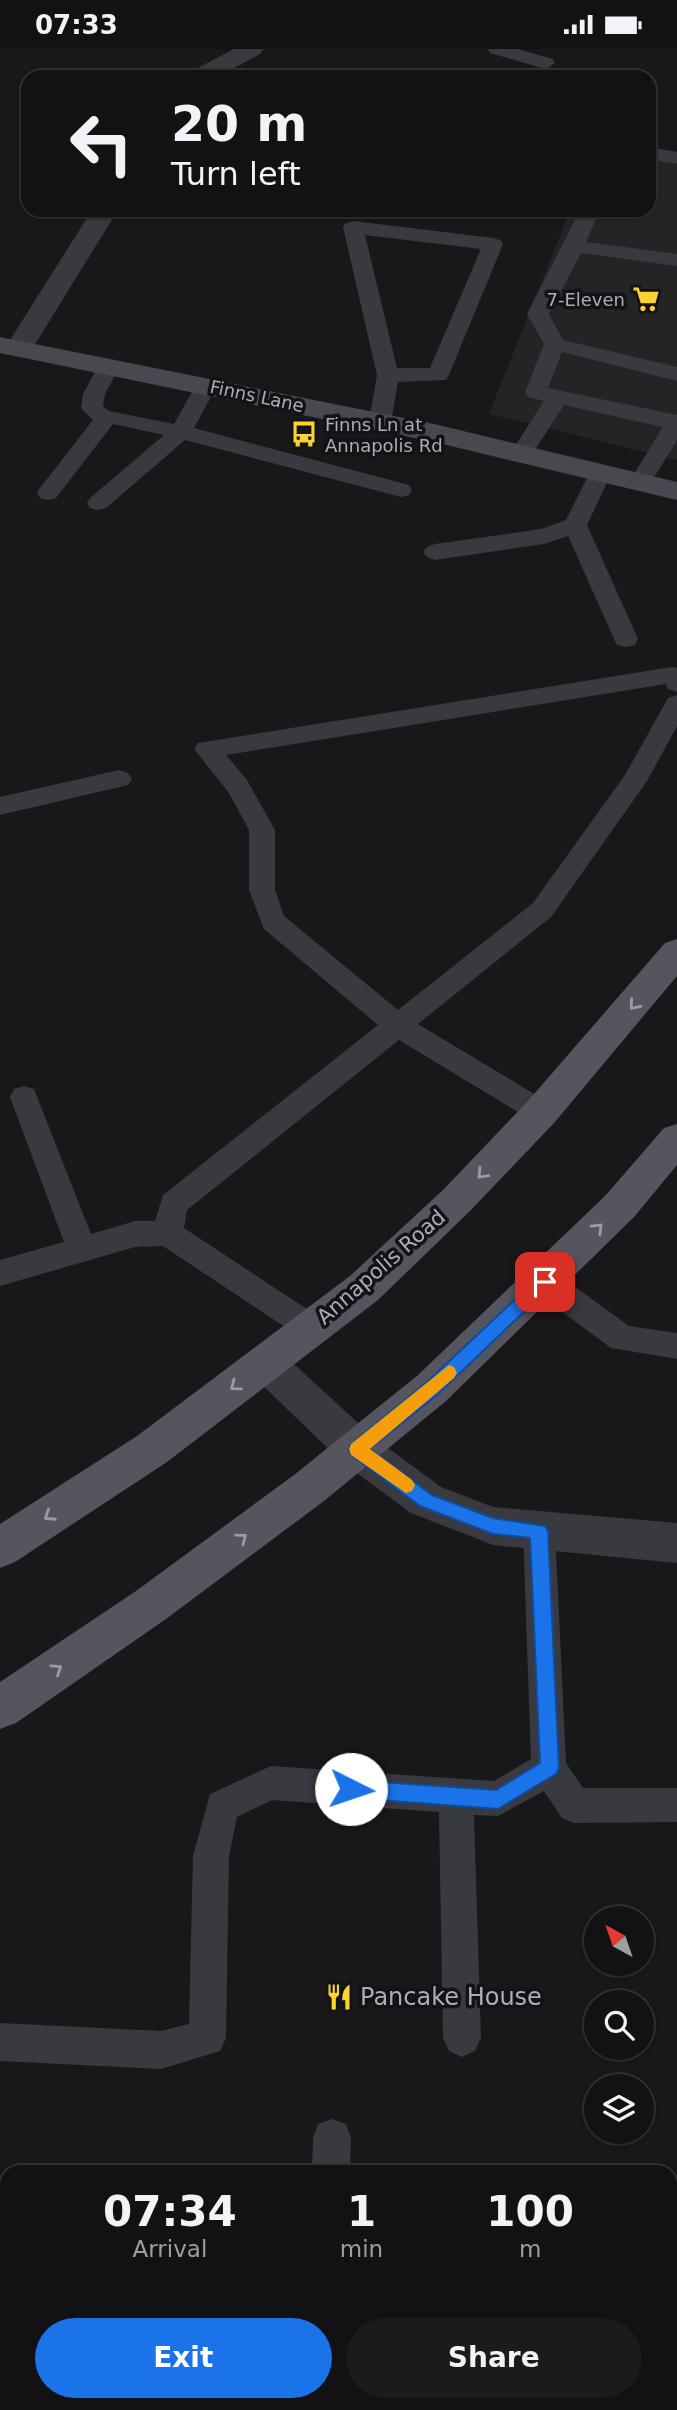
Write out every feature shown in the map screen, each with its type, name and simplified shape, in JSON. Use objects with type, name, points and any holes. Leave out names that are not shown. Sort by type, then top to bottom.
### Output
[{"type":"main road","name":"Annapolis Road","points":[[0,1548],[152,1449],[363,1288],[457,1200],[541,1112],[677,952]]},
{"type":"main road","points":[[0,1708],[151,1605],[357,1449],[432,1388],[545,1282],[620,1206],[677,1139]]},
{"type":"street","points":[[210,70],[252,49]]},
{"type":"street","points":[[10,347],[99,217]]},
{"type":"street","name":"Finns Lane","points":[[10,347],[380,422],[677,491]]},
{"type":"street","points":[[266,1363],[357,1449],[426,1500],[493,1526],[677,1543]]},
{"type":"lane","points":[[497,49],[546,63]]},
{"type":"lane","points":[[656,154],[677,158]]},
{"type":"lane","points":[[587,217],[538,314],[555,344],[677,374]]},
{"type":"lane","points":[[380,422],[388,375],[353,227],[493,244],[438,375],[388,375]]},
{"type":"lane","points":[[573,246],[677,260]]},
{"type":"lane","points":[[555,344],[536,392],[677,422],[640,482]]},
{"type":"lane","points":[[105,419],[92,408],[92,401],[109,366]]},
{"type":"lane","points":[[98,503],[181,432],[206,386]]},
{"type":"lane","points":[[522,454],[558,398]]},
{"type":"lane","points":[[48,493],[105,419],[111,417],[181,432],[401,490]]},
{"type":"lane","points":[[436,552],[544,536],[575,525],[601,473]]},
{"type":"lane","points":[[575,525],[626,639]]},
{"type":"lane","points":[[541,1112],[397,1025],[273,922],[262,890],[262,830],[238,787],[207,749],[672,675],[677,683]]},
{"type":"lane","points":[[168,1233],[173,1204],[542,910],[634,781],[677,703]]},
{"type":"lane","points":[[0,806],[119,779]]},
{"type":"lane","points":[[24,1097],[82,1250]]},
{"type":"lane","points":[[0,1273],[135,1234],[168,1233],[311,1328]]},
{"type":"lane","points":[[545,1282],[622,1339],[677,1346]]},
{"type":"lane","points":[[539,1531],[549,1768],[575,1806],[677,1805]]},
{"type":"lane","points":[[0,2042],[161,2050],[207,2038],[211,1856],[222,1806],[271,1783],[498,1799],[549,1768]]},
{"type":"lane","points":[[456,1797],[462,2038]]},
{"type":"shaded area","points":[[656,151],[677,155],[677,460],[489,414],[567,217],[656,217]]},
{"type":"slow traffic","points":[[406,1485],[357,1449],[449,1373]]},
{"type":"place","name":"7-Eleven","points":[[646,299]]},
{"type":"place","name":"Finns Ln at Annapolis Rd","points":[[304,434]]},
{"type":"place","name":"Pancake House","points":[[339,1997]]},
{"type":"route","points":[[351,1789],[498,1799],[549,1768],[539,1531],[493,1526],[426,1500],[357,1449],[432,1388],[545,1282]]}]
